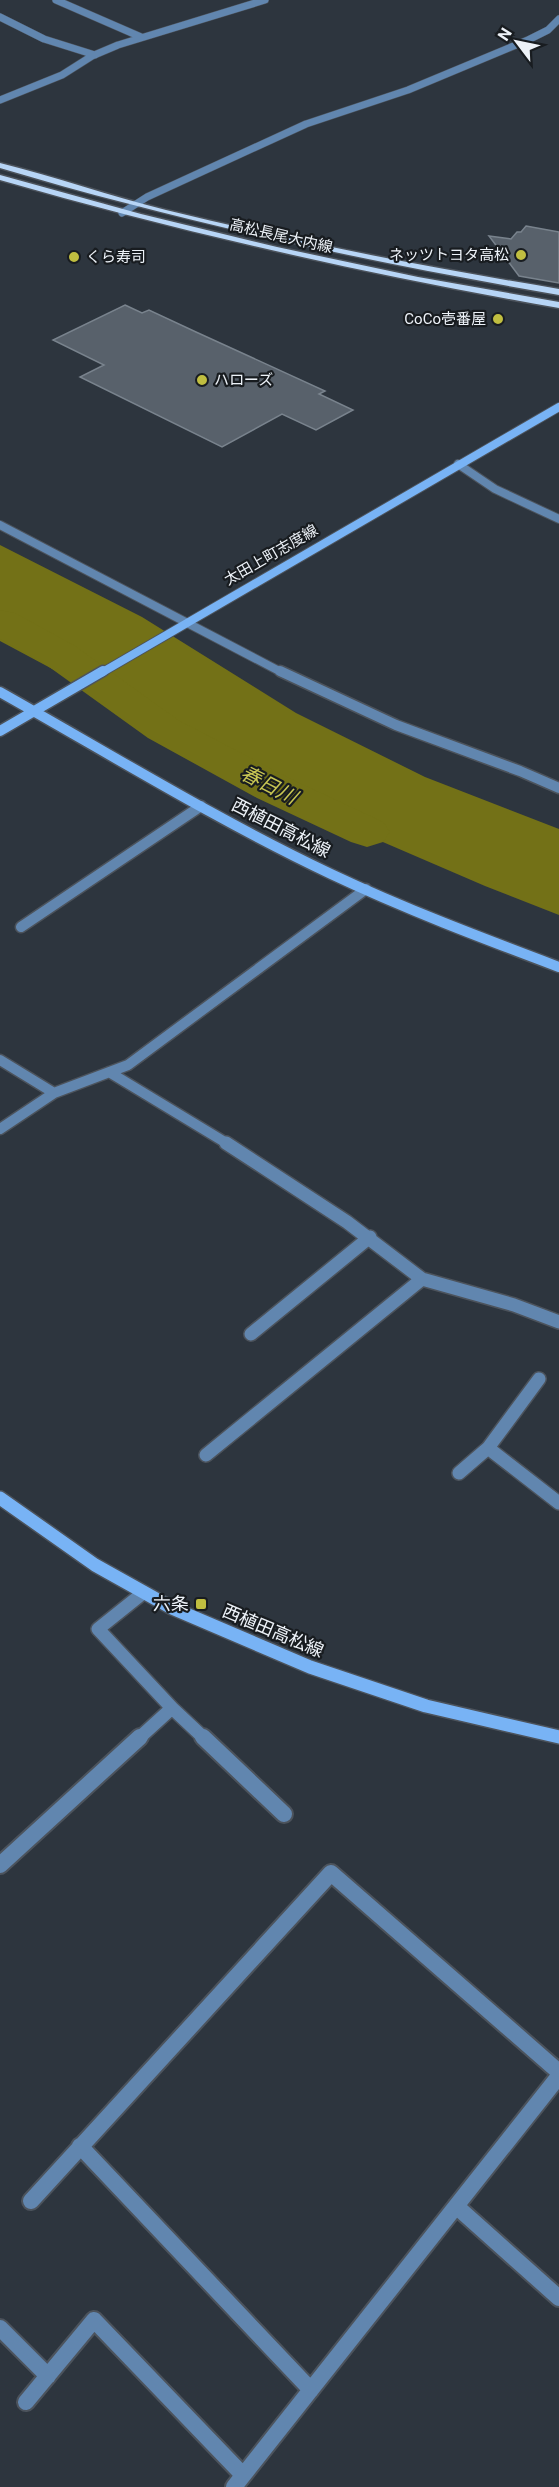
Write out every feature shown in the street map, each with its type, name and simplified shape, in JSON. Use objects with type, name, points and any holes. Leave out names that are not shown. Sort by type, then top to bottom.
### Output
[{"type":"main road","name":"高松長尾大内線","points":[[0,165],[135,204],[300,244],[559,292]]},
{"type":"main road","name":"高松長尾大内線","points":[[0,177],[122,213],[302,255],[559,305]]},
{"type":"main road","name":"太田上町志度線","points":[[0,731],[559,407]]},
{"type":"main road","name":"西植田高松線","points":[[0,693],[201,807],[331,874],[559,968]]},
{"type":"main road","name":"西植田高松線","points":[[0,1498],[95,1565],[172,1608],[310,1667],[426,1706],[559,1737]]},
{"type":"street","points":[[56,0],[141,37]]},
{"type":"street","points":[[0,100],[62,75],[95,55],[141,37],[265,0]]},
{"type":"street","points":[[0,17],[44,39],[95,55]]},
{"type":"street","points":[[122,213],[135,204],[306,124],[408,90],[528,40],[548,30],[559,19]]},
{"type":"street","points":[[458,464],[495,489],[559,519]]},
{"type":"street","points":[[0,525],[274,670],[346,703],[453,747],[530,773],[559,788]]},
{"type":"street","points":[[21,927],[201,807]]},
{"type":"street","points":[[0,1129],[54,1093],[128,1065],[366,889]]},
{"type":"street","points":[[0,1060],[54,1093]]},
{"type":"street","points":[[110,1072],[287,1180],[370,1237],[422,1279],[514,1305],[559,1322]]},
{"type":"street","points":[[251,1334],[370,1237]]},
{"type":"street","points":[[206,1455],[422,1279]]},
{"type":"street","points":[[459,1473],[488,1448],[539,1379]]},
{"type":"street","points":[[488,1448],[559,1503]]},
{"type":"street","points":[[143,1593],[98,1629],[172,1708],[284,1814]]},
{"type":"street","points":[[0,1865],[172,1708]]},
{"type":"street","points":[[26,2402],[94,2320],[239,2481],[559,2074],[331,1872],[31,2201]]},
{"type":"street","points":[[80,2146],[310,2390]]},
{"type":"street","points":[[456,2206],[559,2298]]},
{"type":"street","points":[[0,2328],[48,2376]]},
{"type":"shaded area","points":[[0,545],[142,617],[296,713],[425,777],[559,829],[559,915],[348,827],[0,641]]},
{"type":"building","points":[[526,226],[559,232],[559,283],[519,276],[489,236],[511,239]]},
{"type":"building","points":[[125,305],[142,313],[149,310],[325,391],[319,394],[353,410],[316,430],[282,414],[222,447],[80,377],[104,365],[53,340]]},
{"type":"waterway","name":"春日川","points":[[0,622],[60,655],[163,729],[273,788],[367,832]]},
{"type":"place","name":"ネッツトヨタ高松","points":[[521,255]]},
{"type":"place","name":"くら寿司","points":[[74,257]]},
{"type":"place","name":"CoCo壱番屋","points":[[498,319]]},
{"type":"place","name":"ハローズ","points":[[202,380]]},
{"type":"place","name":"六条","points":[[201,1604]]}]
